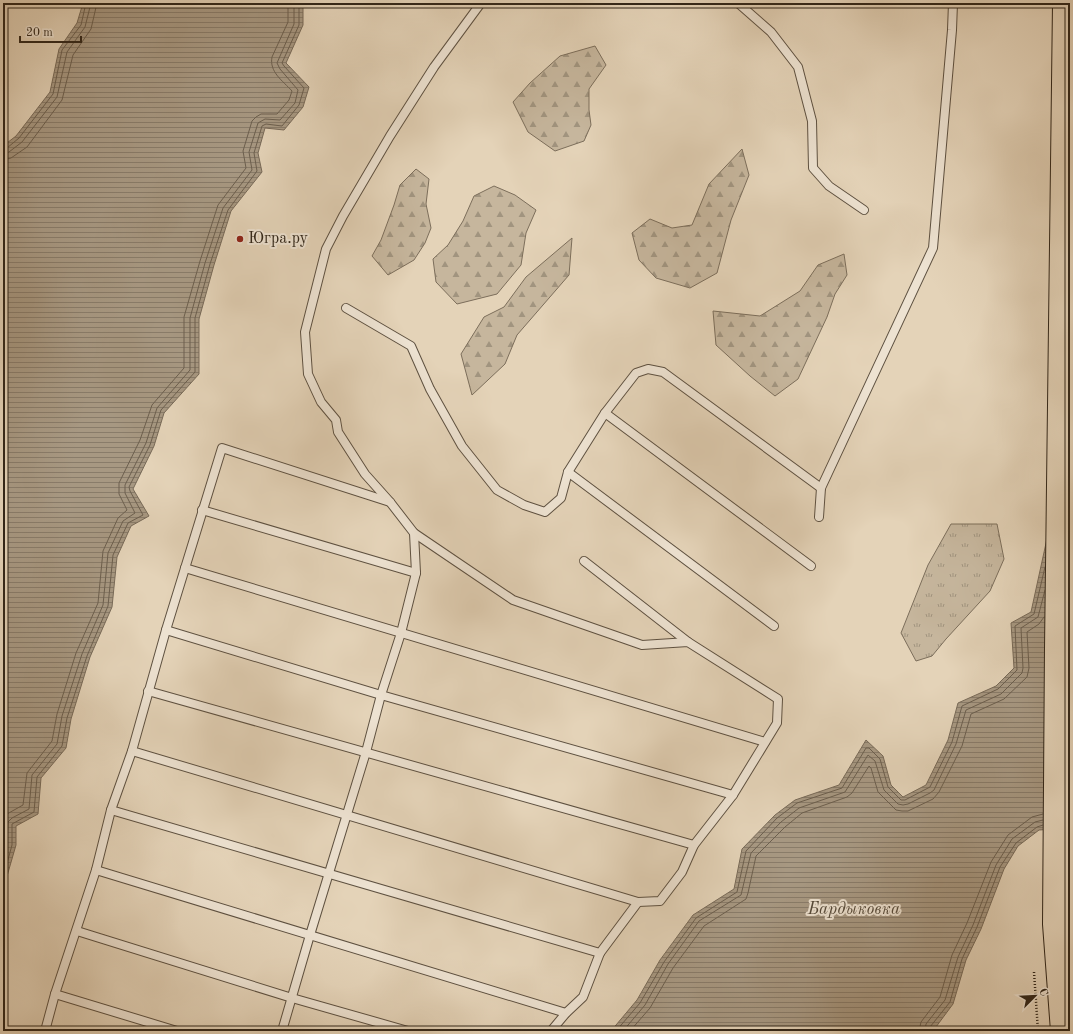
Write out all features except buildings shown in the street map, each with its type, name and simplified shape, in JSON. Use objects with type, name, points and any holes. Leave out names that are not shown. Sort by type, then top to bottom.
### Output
[{"type":"main road","points":[[1062,1031],[1054,924],[1064,3]]},
{"type":"lane","points":[[481,3],[434,68],[390,136],[326,249],[305,332],[308,374],[322,402],[336,420],[338,432],[364,474],[390,502],[414,533],[513,600],[642,645],[688,642]]},
{"type":"lane","points":[[738,3],[771,32],[798,67],[812,122],[813,168],[829,186],[864,210]]},
{"type":"lane","points":[[819,517],[821,488],[933,248],[952,30],[953,3]]},
{"type":"lane","points":[[346,308],[411,346],[430,389],[462,446],[497,490],[524,506],[545,512],[561,498],[568,472],[605,413],[636,373],[648,369],[663,372],[821,488]]},
{"type":"lane","points":[[605,413],[811,566]]},
{"type":"lane","points":[[45,1031],[55,994],[96,870],[111,810],[132,751],[166,630],[222,448],[390,502]]},
{"type":"lane","points":[[568,472],[774,626]]},
{"type":"lane","points":[[202,510],[416,573]]},
{"type":"lane","points":[[282,1031],[310,935],[348,815],[381,695],[401,633],[416,573],[414,533]]},
{"type":"lane","points":[[132,751],[638,902],[660,901],[682,872],[694,845],[733,795],[777,723],[778,699],[688,642],[584,561]]},
{"type":"lane","points":[[185,568],[765,742]]},
{"type":"lane","points":[[166,630],[381,695],[733,795]]},
{"type":"lane","points":[[148,691],[694,845]]},
{"type":"lane","points":[[111,810],[600,953]]},
{"type":"lane","points":[[96,870],[566,1013]]},
{"type":"lane","points":[[551,1031],[566,1013],[583,997],[600,953],[638,902]]},
{"type":"lane","points":[[77,931],[292,998],[408,1031]]},
{"type":"lane","points":[[55,994],[177,1031]]},
{"type":"green space","points":[[595,46],[606,65],[589,89],[591,125],[584,141],[555,151],[528,132],[513,102],[530,83],[560,56]]},
{"type":"green space","points":[[742,149],[749,175],[731,220],[717,273],[690,288],[656,278],[639,260],[632,233],[650,219],[672,228],[692,225],[709,184]]},
{"type":"green space","points":[[416,169],[429,179],[426,204],[431,228],[425,243],[414,260],[388,275],[372,256],[381,240],[400,185]]},
{"type":"green space","points":[[494,186],[515,195],[536,210],[526,233],[521,265],[497,294],[457,304],[436,282],[433,259],[448,245],[463,221],[474,196]]},
{"type":"green space","points":[[572,238],[569,275],[517,335],[505,364],[472,395],[461,354],[484,317],[504,307],[526,277]]},
{"type":"green space","points":[[844,254],[847,275],[835,294],[827,317],[798,379],[775,396],[750,376],[716,345],[713,311],[760,316],[800,291],[818,265]]},
{"type":"green space","points":[[951,524],[997,524],[1004,559],[990,591],[932,656],[916,661],[901,633],[928,565]]},
{"type":"water","points":[[83,3],[303,3],[303,25],[286,63],[309,87],[303,107],[284,130],[265,128],[258,153],[262,172],[231,211],[199,319],[199,374],[164,413],[154,446],[133,489],[149,516],[131,526],[117,557],[112,607],[90,657],[71,719],[66,748],[41,778],[38,814],[16,826],[16,845],[3,890],[3,146],[16,136],[50,92],[59,49],[77,23]]},
{"type":"water","name":"Бардыковка","points":[[1070,477],[1070,828],[1039,830],[1018,846],[1004,869],[981,929],[966,960],[953,1004],[933,1031],[611,1031],[637,1000],[660,960],[693,915],[734,889],[742,849],[775,815],[795,800],[839,785],[866,740],[883,756],[891,785],[903,797],[926,785],[948,740],[958,703],[996,686],[1014,668],[1011,623],[1031,612],[1048,534]]},
{"type":"place","name":"Югра.ру","points":[[240,239]]}]
